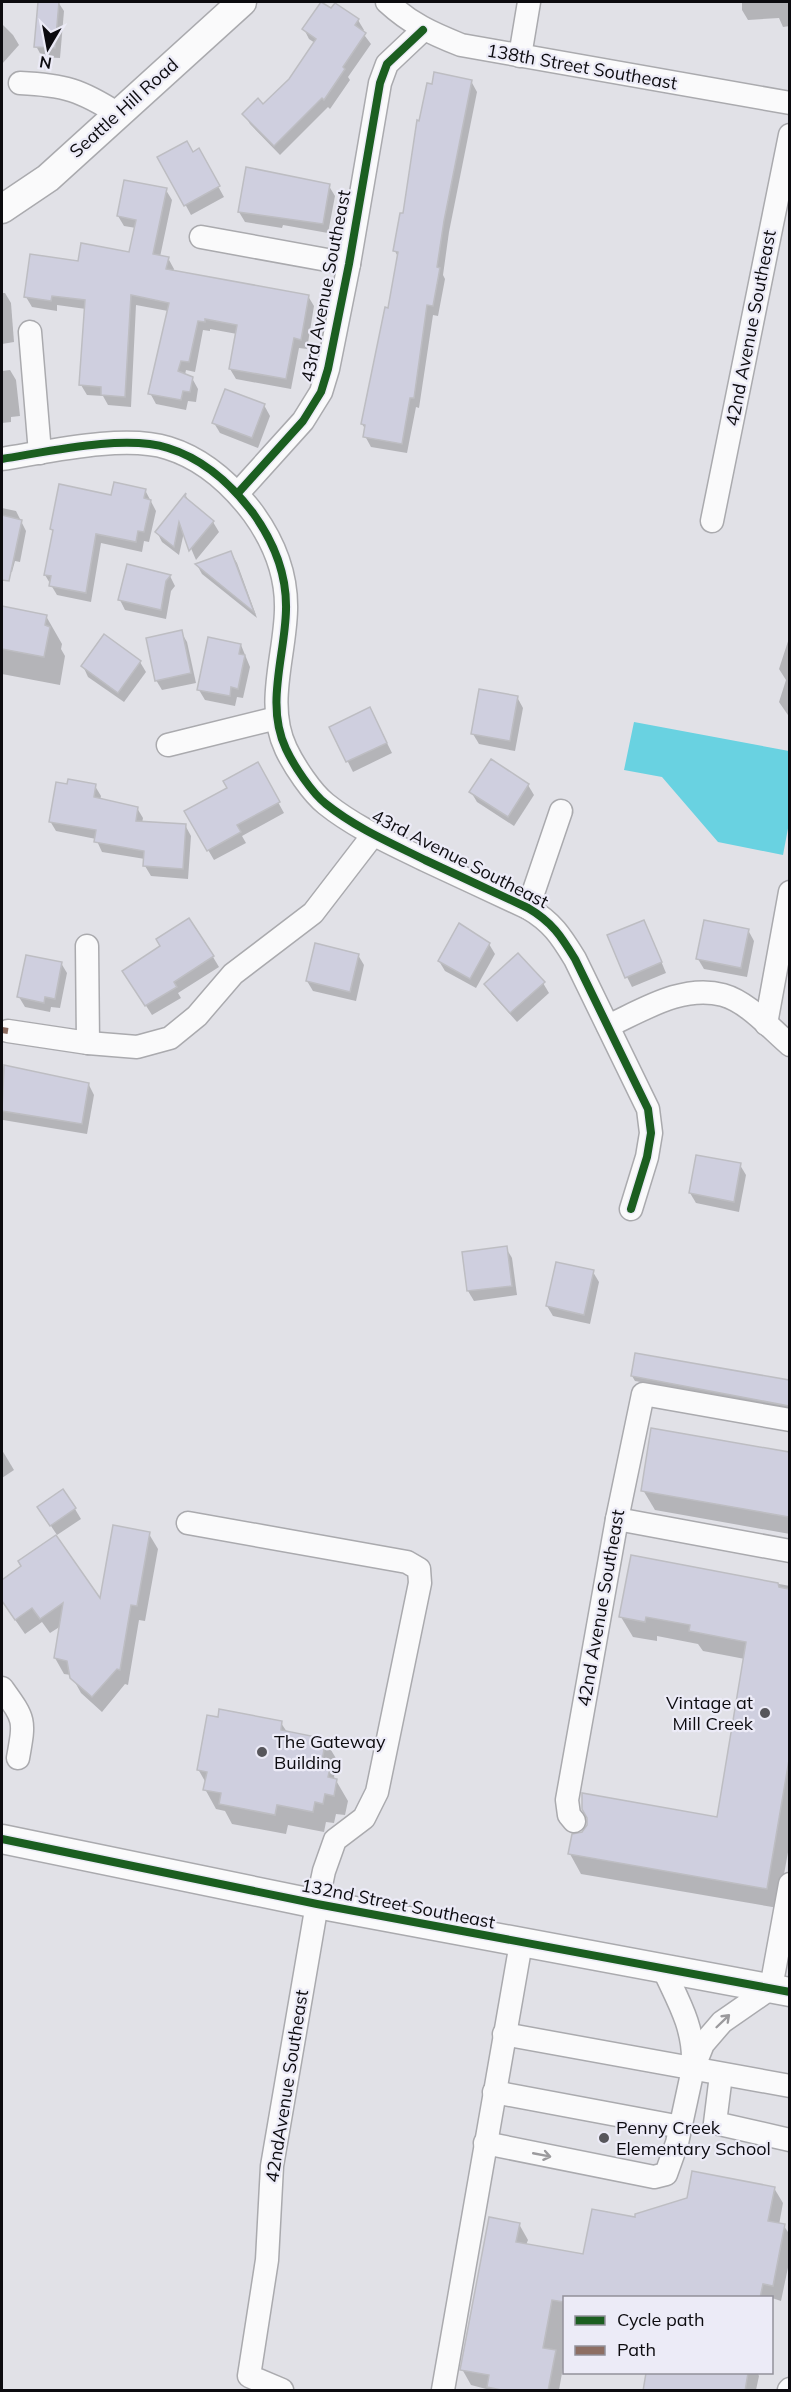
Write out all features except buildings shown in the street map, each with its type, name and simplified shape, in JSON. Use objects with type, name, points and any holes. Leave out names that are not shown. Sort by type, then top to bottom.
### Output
[{"type":"main road","name":"Seattle Hill Road","points":[[2,209],[48,178],[242,2]]},
{"type":"main road","name":"132nd Street Southeast","points":[[2,1839],[317,1904],[780,1990]]},
{"type":"street","name":"138th Street Southeast","points":[[387,2],[403,17],[423,30],[461,45],[789,103]]},
{"type":"street","points":[[520,56],[529,2]]},
{"type":"street","name":"43rd Avenue Southeast","points":[[423,30],[387,64],[380,83],[349,264],[328,369],[321,392],[303,421],[238,493],[262,525],[276,552],[284,578],[286,609],[278,667],[277,718],[285,748],[302,775],[325,803],[373,835],[528,908],[547,920],[562,937],[648,1109],[651,1132],[647,1157],[631,1209]]},
{"type":"street","points":[[20,83],[56,85],[92,97],[118,114]]},
{"type":"street","name":"42nd Avenue Southeast","points":[[712,522],[789,135]]},
{"type":"street","points":[[201,237],[349,264]]},
{"type":"street","points":[[30,332],[40,453]]},
{"type":"street","points":[[2,459],[106,444],[144,444],[168,448],[192,458],[213,471],[238,493]]},
{"type":"street","points":[[168,745],[277,718]]},
{"type":"street","points":[[528,908],[561,811]]},
{"type":"street","points":[[8,1030],[88,1043],[137,1047],[170,1038],[197,1016],[233,974],[313,913],[373,835]]},
{"type":"street","points":[[766,1024],[789,892]]},
{"type":"street","points":[[87,946],[88,1043]]},
{"type":"street","points":[[608,1026],[666,999],[706,994],[723,995],[766,1024],[789,1045]]},
{"type":"street","name":"42nd Avenue Southeast","points":[[574,1821],[567,1808],[567,1800],[617,1519],[643,1394],[789,1420]]},
{"type":"street","points":[[617,1519],[789,1551]]},
{"type":"street","name":"42ndAvenue Southeast","points":[[189,1523],[407,1562],[419,1569],[420,1583],[378,1792],[364,1818],[335,1840],[324,1871],[272,2166],[267,2260],[249,2376],[282,2391]]},
{"type":"street","points":[[2,1688],[18,1711],[24,1726],[18,1758]]},
{"type":"street","points":[[693,2069],[703,2044],[722,2022],[780,1990],[789,1884]]},
{"type":"street","points":[[443,2391],[521,1943]]},
{"type":"street","points":[[485,2143],[654,2177],[666,2174],[679,2135],[693,2069],[694,2044],[691,2029],[663,1968]]},
{"type":"street","points":[[504,2034],[789,2086]]},
{"type":"street","points":[[721,2075],[715,2123],[789,2140]]},
{"type":"street","points":[[494,2091],[679,2135]]},
{"type":"water","points":[[634,722],[789,751],[789,823],[783,855],[718,842],[662,777],[624,770]]},
{"type":"marked path","points":[[2,1030],[8,1031]]},
{"type":"cycle path","points":[[238,493],[303,421],[321,392],[328,369],[349,264],[380,83],[387,64],[423,30]]},
{"type":"cycle path","points":[[2,459],[108,443],[150,444],[181,453],[205,466],[245,502],[267,535],[282,571],[286,610],[278,680],[277,715],[280,732],[289,756],[315,793],[337,813],[425,860],[528,908],[550,924],[560,936],[575,959],[648,1109],[651,1133],[647,1157],[631,1209]]},
{"type":"cycle path","points":[[2,1839],[317,1904],[790,1992]]},
{"type":"place","name":"Vintage at Mill Creek","points":[[765,1713]]},
{"type":"place","name":"The Gateway Building","points":[[262,1752]]},
{"type":"place","name":"Penny Creek Elementary School","points":[[604,2138]]}]
